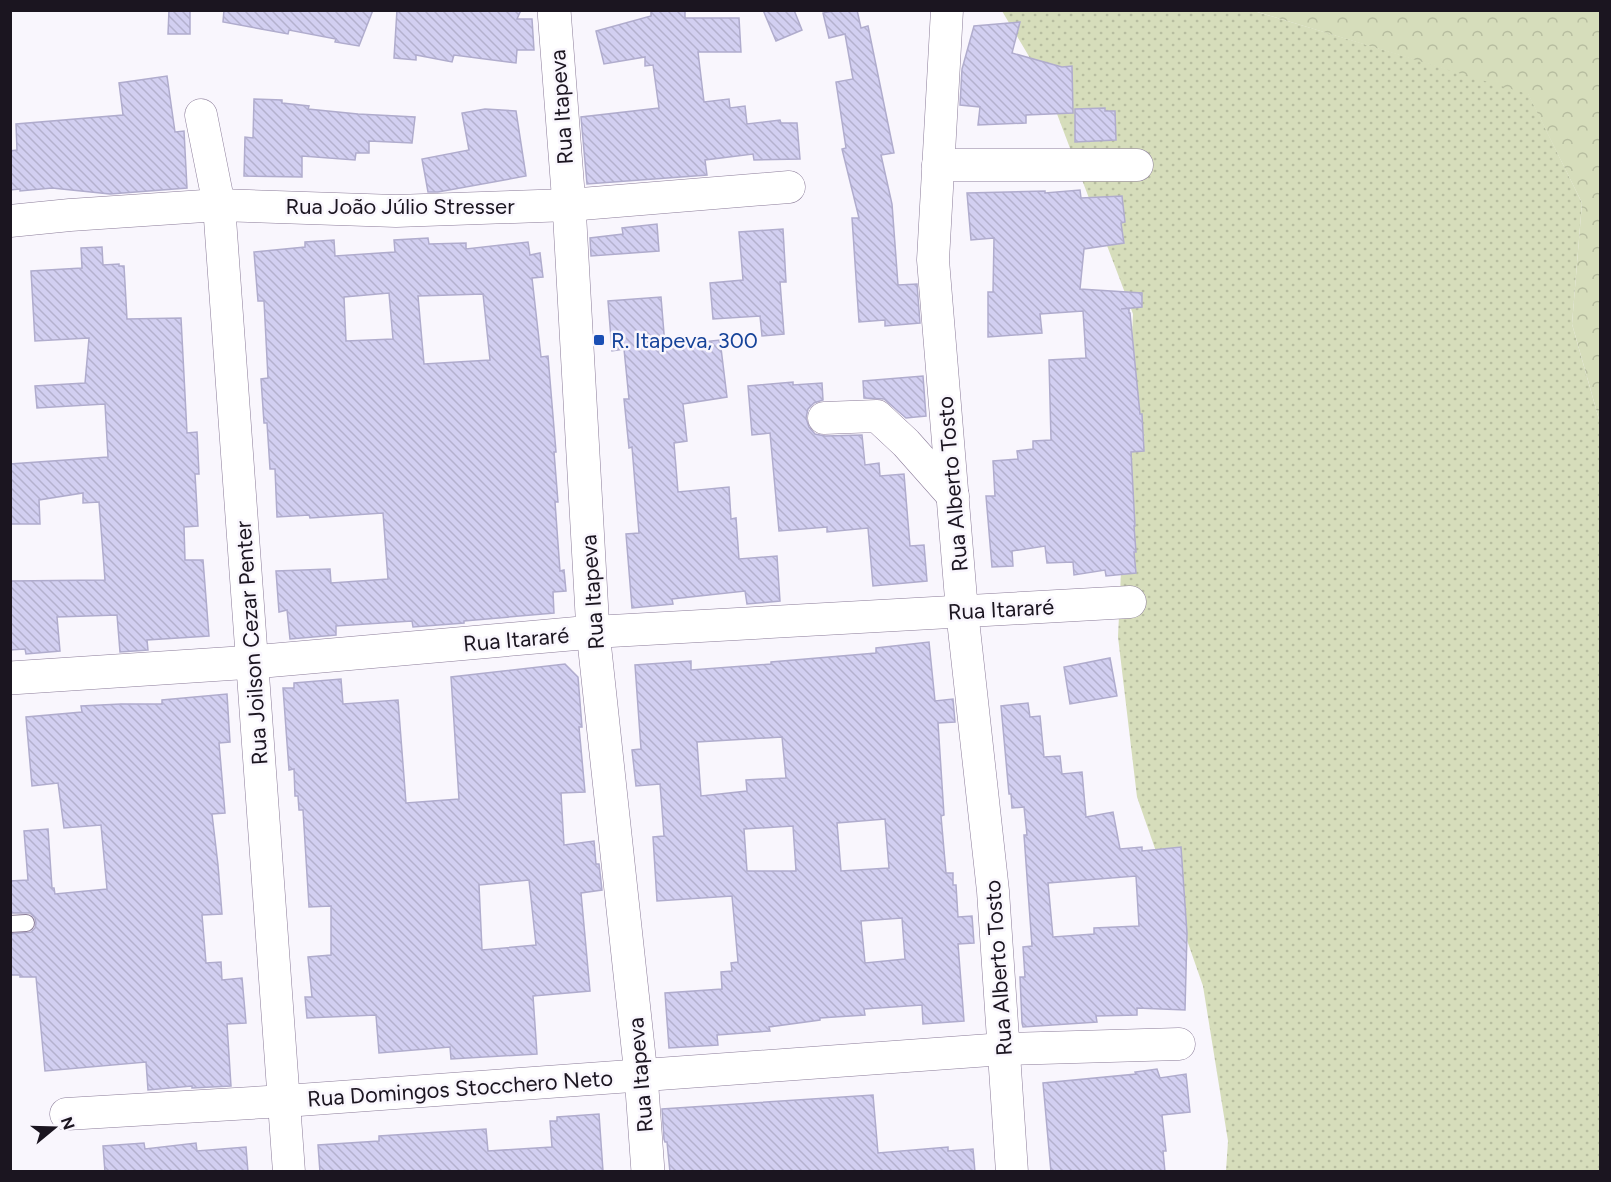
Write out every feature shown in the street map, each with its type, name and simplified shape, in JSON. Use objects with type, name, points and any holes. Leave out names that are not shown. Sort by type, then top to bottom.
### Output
[{"type":"street","name":"Rua Itapeva","points":[[554,10],[569,205],[593,632],[641,1075],[648,1172]]},
{"type":"street","name":"Rua Alberto Tosto","points":[[947,10],[933,260],[962,611],[993,891],[1012,1172]]},
{"type":"street","name":"Rua Joilson Cezar Penter","points":[[201,116],[219,205],[289,1172]]},
{"type":"street","points":[[938,165],[1137,165]]},
{"type":"street","name":"Rua João Júlio Stresser","points":[[10,221],[219,205],[396,211],[569,205],[789,187]]},
{"type":"street","points":[[824,418],[876,416],[906,443],[953,496]]},
{"type":"street","name":"Rua Itararé","points":[[10,678],[253,662],[593,632],[1130,602]]},
{"type":"street","name":"Rua Domingos Stocchero Neto","points":[[66,1114],[285,1101],[1004,1049],[1179,1044]]},
{"type":"green space","points":[[1002,11],[1254,11],[1528,93],[1582,203],[1572,324],[1600,423],[1600,1171],[1226,1171],[1228,1141],[1203,986],[1137,797],[1118,637],[1133,314],[1046,85]]},
{"type":"green space","points":[[1254,11],[1600,11],[1600,423],[1572,324],[1582,203],[1528,94]]},
{"type":"building","points":[[169,10],[190,10],[190,34],[168,34]]},
{"type":"building","points":[[224,10],[373,10],[359,46],[289,30],[288,34],[223,22]]},
{"type":"building","points":[[397,10],[521,10],[517,19],[532,19],[534,50],[517,50],[516,63],[454,55],[452,62],[416,55],[416,60],[394,58]]},
{"type":"building","points":[[651,10],[685,10],[685,18],[739,18],[741,52],[698,52],[704,102],[729,99],[730,108],[745,106],[747,124],[780,120],[781,123],[797,123],[800,159],[754,160],[753,154],[705,160],[707,175],[587,184],[581,117],[659,108],[653,65],[645,66],[645,57],[604,64],[596,31],[651,16]]},
{"type":"building","points":[[763,10],[794,10],[802,30],[776,41]]},
{"type":"building","points":[[857,10],[861,28],[868,26],[894,153],[881,155],[892,204],[898,285],[917,284],[920,323],[885,326],[885,320],[859,322],[852,218],[859,218],[842,149],[846,148],[836,82],[853,79],[845,34],[829,38],[823,13]]},
{"type":"building","points":[[1020,22],[1012,53],[1062,67],[1072,66],[1073,113],[1026,115],[1026,123],[978,125],[980,107],[960,105],[962,69],[974,26]]},
{"type":"building","points":[[167,76],[175,132],[184,131],[187,188],[110,194],[52,188],[10,190],[10,151],[17,150],[16,124],[123,115],[119,83]]},
{"type":"building","points":[[254,99],[282,100],[282,103],[309,106],[308,109],[415,117],[412,143],[369,141],[369,153],[356,153],[355,160],[302,156],[302,177],[244,176],[245,137],[253,138]]},
{"type":"building","points":[[1105,108],[1105,111],[1115,111],[1116,140],[1075,142],[1075,109]]},
{"type":"building","points":[[485,109],[516,111],[526,176],[428,192],[422,159],[469,150],[462,113]]},
{"type":"building","points":[[1080,190],[1081,198],[1122,196],[1125,222],[1121,223],[1124,243],[1084,249],[1080,289],[1142,293],[1142,307],[1129,308],[1140,414],[1142,414],[1144,451],[1131,452],[1136,573],[1106,576],[1105,570],[1074,575],[1073,562],[1047,563],[1045,546],[1012,551],[1013,566],[992,567],[986,496],[995,496],[993,461],[1018,459],[1017,451],[1033,449],[1033,441],[1051,440],[1049,360],[1086,358],[1083,311],[1040,314],[1042,333],[988,337],[988,292],[993,292],[994,238],[971,240],[967,193],[1045,191],[1045,193]]},
{"type":"building","points":[[657,224],[659,251],[591,256],[590,238],[623,234],[622,228]]},
{"type":"building","points":[[783,229],[786,282],[780,282],[784,334],[762,336],[760,316],[713,319],[710,283],[743,280],[739,232]]},
{"type":"building","points":[[428,238],[429,244],[466,243],[466,249],[528,242],[530,255],[540,253],[543,277],[532,278],[541,357],[548,356],[556,452],[554,452],[558,502],[555,502],[560,571],[564,570],[566,591],[553,592],[554,613],[413,627],[412,621],[336,626],[336,635],[290,639],[287,610],[279,612],[276,571],[330,569],[331,583],[388,579],[383,513],[310,518],[309,515],[277,517],[275,469],[270,469],[261,379],[268,378],[264,301],[258,301],[254,252],[305,247],[305,242],[334,240],[335,256],[395,252],[394,240]],"holes":[[[389,293],[393,339],[346,341],[344,297]],[[483,294],[490,360],[424,364],[418,296]]]},
{"type":"building","points":[[102,247],[103,265],[124,266],[127,319],[181,318],[187,433],[197,432],[199,474],[195,474],[198,526],[184,527],[185,560],[203,560],[209,636],[147,640],[148,650],[120,652],[117,615],[57,617],[60,651],[26,654],[25,649],[10,650],[10,581],[105,580],[99,502],[83,503],[83,493],[39,500],[40,524],[10,524],[10,464],[108,457],[105,404],[37,408],[35,386],[85,383],[89,338],[35,341],[31,271],[82,268],[81,248]]},
{"type":"building","points":[[661,297],[665,346],[720,340],[727,397],[683,404],[687,441],[674,443],[678,492],[729,487],[731,519],[736,518],[739,559],[777,556],[780,601],[747,604],[745,591],[672,599],[673,604],[632,608],[626,534],[639,533],[632,447],[629,448],[624,399],[629,399],[624,349],[612,351],[608,301]]},
{"type":"building","points":[[923,376],[926,416],[906,418],[884,399],[864,398],[863,381]]},
{"type":"building","points":[[793,382],[793,385],[822,383],[823,400],[814,403],[808,409],[806,418],[815,434],[862,435],[865,465],[879,463],[880,476],[904,474],[910,546],[924,545],[927,581],[873,586],[868,528],[827,532],[827,527],[779,531],[770,433],[752,435],[748,386]]},
{"type":"building","points":[[929,642],[935,701],[953,699],[955,722],[938,723],[944,815],[941,816],[946,873],[953,873],[958,917],[972,916],[974,943],[958,944],[964,1021],[923,1024],[922,1005],[864,1009],[865,1015],[820,1018],[820,1020],[769,1027],[770,1031],[717,1035],[718,1045],[669,1048],[665,993],[722,989],[721,972],[732,971],[731,963],[738,962],[732,896],[657,901],[653,837],[664,836],[660,784],[636,786],[632,750],[641,749],[635,665],[691,661],[691,670],[876,653],[876,648]],"holes":[[[782,737],[786,778],[746,780],[747,791],[701,796],[697,742]],[[885,819],[889,868],[841,871],[837,823]],[[793,826],[796,871],[747,871],[744,829]],[[902,918],[905,959],[865,963],[861,921]]]},
{"type":"building","points":[[1110,658],[1117,696],[1070,704],[1064,667]]},
{"type":"building","points":[[565,664],[578,677],[582,727],[579,727],[585,792],[561,793],[564,845],[594,841],[602,890],[581,893],[590,991],[533,996],[537,1054],[451,1059],[450,1047],[379,1053],[376,1015],[307,1018],[305,997],[312,997],[308,957],[331,955],[331,906],[309,907],[303,810],[299,810],[298,796],[295,796],[294,769],[289,770],[283,688],[294,688],[294,683],[341,679],[343,704],[398,700],[406,803],[459,799],[451,677]],"holes":[[[529,880],[536,945],[482,950],[479,885]]]},
{"type":"building","points":[[227,694],[230,742],[219,743],[225,813],[212,814],[222,914],[202,915],[206,963],[221,962],[222,980],[242,978],[246,1023],[227,1024],[231,1086],[192,1088],[192,1086],[148,1090],[146,1062],[45,1071],[36,977],[10,975],[10,934],[31,932],[36,923],[30,913],[10,913],[10,881],[28,880],[24,831],[48,829],[52,888],[55,894],[107,889],[101,825],[64,828],[58,783],[32,786],[26,717],[82,712],[81,706],[162,704],[162,700]]},
{"type":"building","points":[[1028,703],[1030,717],[1040,716],[1044,757],[1060,756],[1062,774],[1082,772],[1086,817],[1113,812],[1120,849],[1142,847],[1142,851],[1181,847],[1187,933],[1185,1010],[1137,1008],[1137,1015],[1096,1016],[1097,1022],[1023,1027],[1020,977],[1025,977],[1023,947],[1032,946],[1024,835],[1027,835],[1024,807],[1012,808],[1011,794],[1009,794],[1001,706]],"holes":[[[1136,876],[1139,926],[1094,928],[1094,934],[1053,937],[1048,883]]]},
{"type":"building","points":[[1157,1069],[1160,1078],[1186,1074],[1190,1112],[1162,1115],[1166,1151],[1163,1151],[1165,1172],[1051,1172],[1043,1083],[1136,1074],[1135,1072]]},
{"type":"building","points":[[873,1095],[878,1153],[948,1147],[948,1151],[973,1149],[975,1172],[670,1172],[662,1109]]},
{"type":"building","points":[[599,1114],[603,1171],[320,1172],[318,1145],[379,1141],[379,1136],[486,1129],[488,1151],[552,1147],[550,1121],[557,1121],[557,1117]]},
{"type":"building","points":[[144,1143],[145,1149],[196,1143],[197,1151],[246,1147],[248,1172],[105,1172],[103,1146]]},
{"type":"place","name":"R. Itapeva, 300","points":[[599,340]]}]
